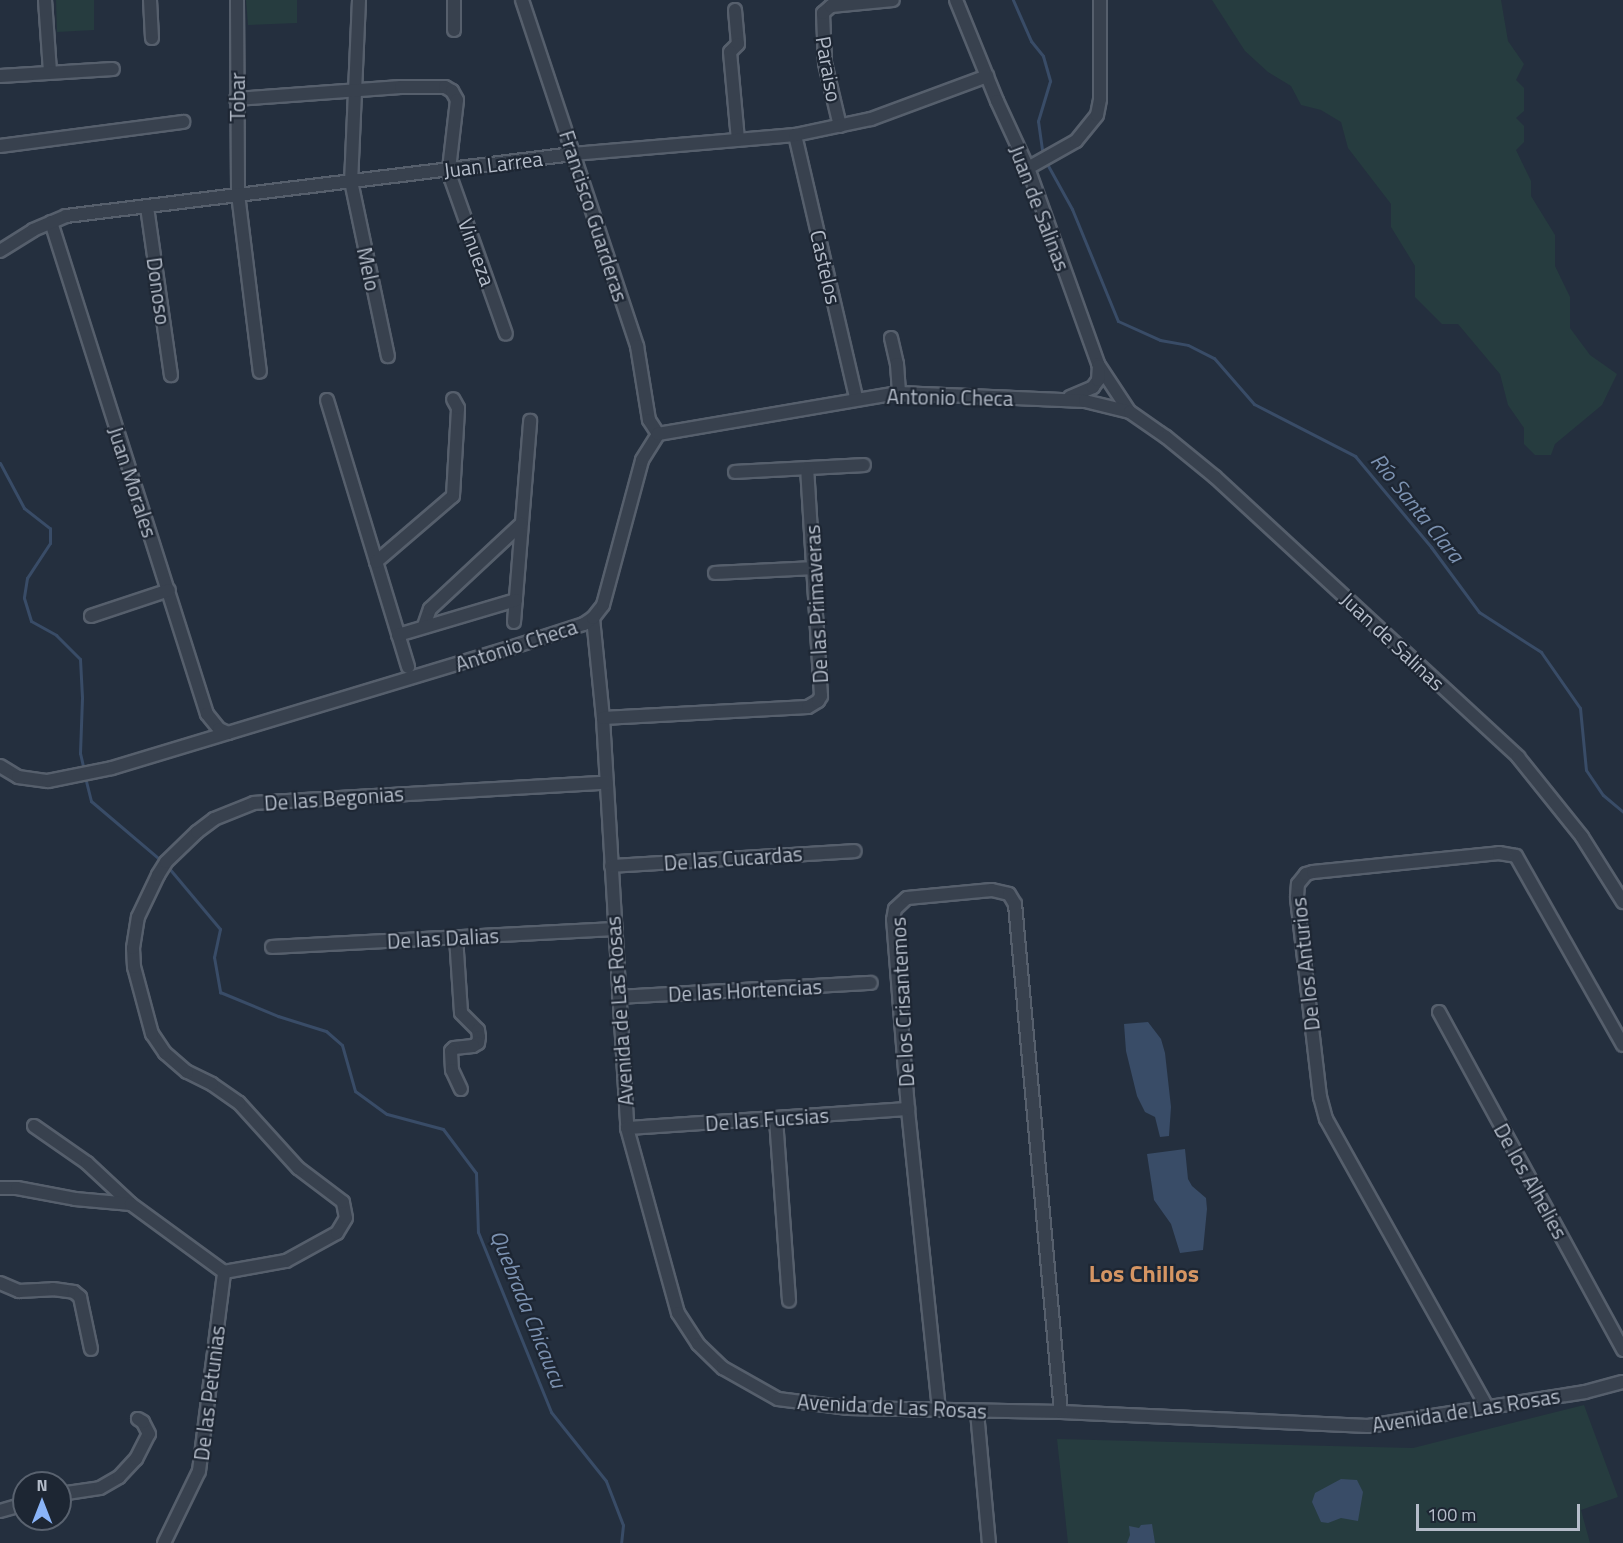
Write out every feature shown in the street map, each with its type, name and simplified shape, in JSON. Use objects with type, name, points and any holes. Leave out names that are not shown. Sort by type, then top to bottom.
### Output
[{"type":"street","points":[[45,0],[51,72]]},
{"type":"street","points":[[150,0],[152,38]]},
{"type":"street","name":"Tobar","points":[[237,0],[238,194],[260,372]]},
{"type":"street","name":"Melo","points":[[359,0],[351,181],[388,356]]},
{"type":"street","points":[[454,0],[454,30]]},
{"type":"street","name":"Francisco Guarderas","points":[[522,0],[637,346],[649,420],[658,434]]},
{"type":"street","name":"Paraiso","points":[[840,126],[825,63],[823,13],[831,6],[893,0]]},
{"type":"street","name":"Juan de Salinas","points":[[956,0],[1028,168],[1098,364],[1130,412]]},
{"type":"street","points":[[1028,168],[1076,141],[1097,115],[1100,99],[1100,0]]},
{"type":"street","points":[[735,10],[738,44],[730,52],[738,140]]},
{"type":"street","points":[[0,76],[113,69]]},
{"type":"street","name":"Juan Larrea","points":[[0,251],[33,230],[66,216],[573,154],[795,135],[890,113],[987,76]]},
{"type":"street","points":[[236,99],[445,87],[452,91],[457,100],[449,169]]},
{"type":"street","points":[[0,146],[183,122]]},
{"type":"street","name":"Castelos","points":[[795,135],[856,398]]},
{"type":"street","name":"Vinueza","points":[[449,169],[506,334]]},
{"type":"street","name":"Donoso","points":[[147,207],[171,375]]},
{"type":"street","name":"Juan Morales","points":[[51,222],[105,399],[169,590],[207,714],[219,729],[228,733]]},
{"type":"street","points":[[891,338],[897,364],[899,393]]},
{"type":"street","points":[[1057,400],[1086,392],[1093,387],[1098,380],[1098,364]]},
{"type":"street","name":"Antonio Checa","points":[[0,766],[27,779],[48,781],[112,768],[563,632],[593,618],[603,606],[642,460],[658,434],[856,398],[899,393],[1057,400]]},
{"type":"street","points":[[376,562],[453,496],[459,408],[453,399]]},
{"type":"street","points":[[327,400],[408,667]]},
{"type":"street","name":"Juan de Salinas","points":[[1057,400],[1097,402],[1130,412],[1166,437],[1215,477],[1518,757],[1582,837],[1623,902]]},
{"type":"street","points":[[510,648],[514,626],[530,421]]},
{"type":"street","points":[[735,472],[864,465]]},
{"type":"street","name":"De las Primaveras","points":[[603,718],[808,707],[815,704],[821,696],[807,468]]},
{"type":"street","points":[[424,626],[430,609],[521,524]]},
{"type":"street","points":[[715,573],[814,568]]},
{"type":"street","points":[[91,616],[169,590]]},
{"type":"street","points":[[398,635],[516,600]]},
{"type":"street","name":"Avenida de Las Rosas","points":[[593,618],[603,718],[627,1128],[678,1313],[698,1344],[723,1368],[778,1399],[848,1408],[1061,1412],[1368,1426],[1585,1392],[1623,1382]]},
{"type":"street","name":"De las Begonias","points":[[224,1272],[286,1261],[337,1233],[346,1218],[343,1202],[298,1168],[239,1103],[212,1084],[187,1072],[165,1053],[152,1034],[134,967],[133,948],[138,917],[158,874],[175,853],[214,819],[254,803],[606,783]]},
{"type":"street","name":"De las Cucardas","points":[[611,866],[855,850]]},
{"type":"street","name":"De los Anturios","points":[[1487,1407],[1326,1119],[1320,1097],[1297,897],[1298,884],[1313,872],[1499,853],[1516,856],[1623,1045]]},
{"type":"street","name":"De los Crisantemos","points":[[939,1410],[908,1110],[893,920],[895,909],[907,898],[992,890],[1004,891],[1015,904],[1061,1412]]},
{"type":"street","name":"De las Dalias","points":[[272,947],[614,929]]},
{"type":"street","points":[[456,937],[461,1013],[478,1030],[479,1037],[478,1043],[473,1046],[454,1048],[451,1051],[452,1070],[461,1089]]},
{"type":"street","name":"De las Hortencias","points":[[618,997],[871,983]]},
{"type":"street","name":"De los Alhelies","points":[[1439,1011],[1623,1350]]},
{"type":"street","name":"De las Fucsias","points":[[627,1128],[908,1110]]},
{"type":"street","points":[[776,1119],[789,1301]]},
{"type":"street","points":[[34,1126],[87,1163],[131,1204],[224,1272]]},
{"type":"street","points":[[0,1188],[17,1188],[75,1199],[131,1204]]},
{"type":"street","name":"De las Petunias","points":[[164,1543],[200,1471],[224,1272]]},
{"type":"street","points":[[0,1283],[19,1291],[53,1289],[74,1292],[80,1297],[91,1349]]},
{"type":"street","points":[[977,1412],[989,1543]]},
{"type":"street","points":[[72,1492],[100,1488],[119,1477],[136,1459],[149,1434],[144,1422],[138,1419]]},
{"type":"green space","points":[[56,0],[94,0],[94,30],[57,32]]},
{"type":"green space","points":[[246,0],[297,0],[297,23],[248,25]]},
{"type":"green space","points":[[1212,0],[1501,0],[1508,41],[1524,64],[1516,80],[1524,88],[1524,111],[1516,118],[1524,126],[1524,142],[1516,150],[1531,181],[1531,196],[1555,235],[1555,266],[1570,297],[1570,328],[1590,355],[1617,374],[1602,405],[1555,444],[1551,455],[1535,455],[1524,444],[1524,428],[1508,405],[1500,374],[1458,324],[1442,324],[1415,297],[1415,266],[1391,227],[1391,204],[1348,148],[1341,122],[1321,110],[1301,105],[1291,86],[1268,72],[1245,51]]},
{"type":"green space","points":[[1584,1405],[1618,1497],[1581,1510],[1590,1543],[1068,1543],[1057,1439],[1413,1448]]},
{"type":"water","points":[[1148,1022],[1161,1039],[1165,1053],[1171,1107],[1169,1136],[1160,1137],[1155,1117],[1145,1112],[1137,1096],[1126,1051],[1124,1024]]},
{"type":"water","points":[[1185,1149],[1188,1179],[1192,1186],[1206,1198],[1207,1209],[1203,1250],[1180,1253],[1171,1224],[1154,1200],[1147,1154]]},
{"type":"water","points":[[1341,1479],[1357,1480],[1363,1492],[1358,1521],[1341,1518],[1328,1523],[1321,1522],[1312,1502],[1315,1493]]},
{"type":"water","points":[[1152,1524],[1155,1543],[1127,1543],[1130,1535],[1129,1526],[1139,1528],[1141,1525]]},
{"type":"waterway","name":"Río Santa Clara","points":[[1013,0],[1031,41],[1043,56],[1050,81],[1038,121],[1043,156]]},
{"type":"waterway","name":"Río Santa Clara","points":[[1046,162],[1072,209],[1118,321],[1160,340],[1188,345],[1214,358],[1254,404],[1355,456],[1431,547],[1479,612],[1541,652],[1580,708],[1586,770],[1603,795],[1623,812]]},
{"type":"waterway","name":"Quebrada Chicaucu","points":[[0,463],[24,508],[50,528],[50,543],[27,578],[24,598],[31,621],[56,635],[80,659],[82,698],[80,753],[84,771]]},
{"type":"waterway","name":"Quebrada Chicaucu","points":[[85,777],[91,801],[163,862]]},
{"type":"waterway","name":"Quebrada Chicaucu","points":[[168,867],[220,929],[214,957],[220,992],[278,1016],[326,1031],[342,1045],[355,1091],[387,1114],[443,1129],[476,1173],[478,1232],[551,1412],[606,1481],[623,1525],[621,1543]]},
{"type":"district","name":"Los Chillos","points":[[1144,1274]]}]
